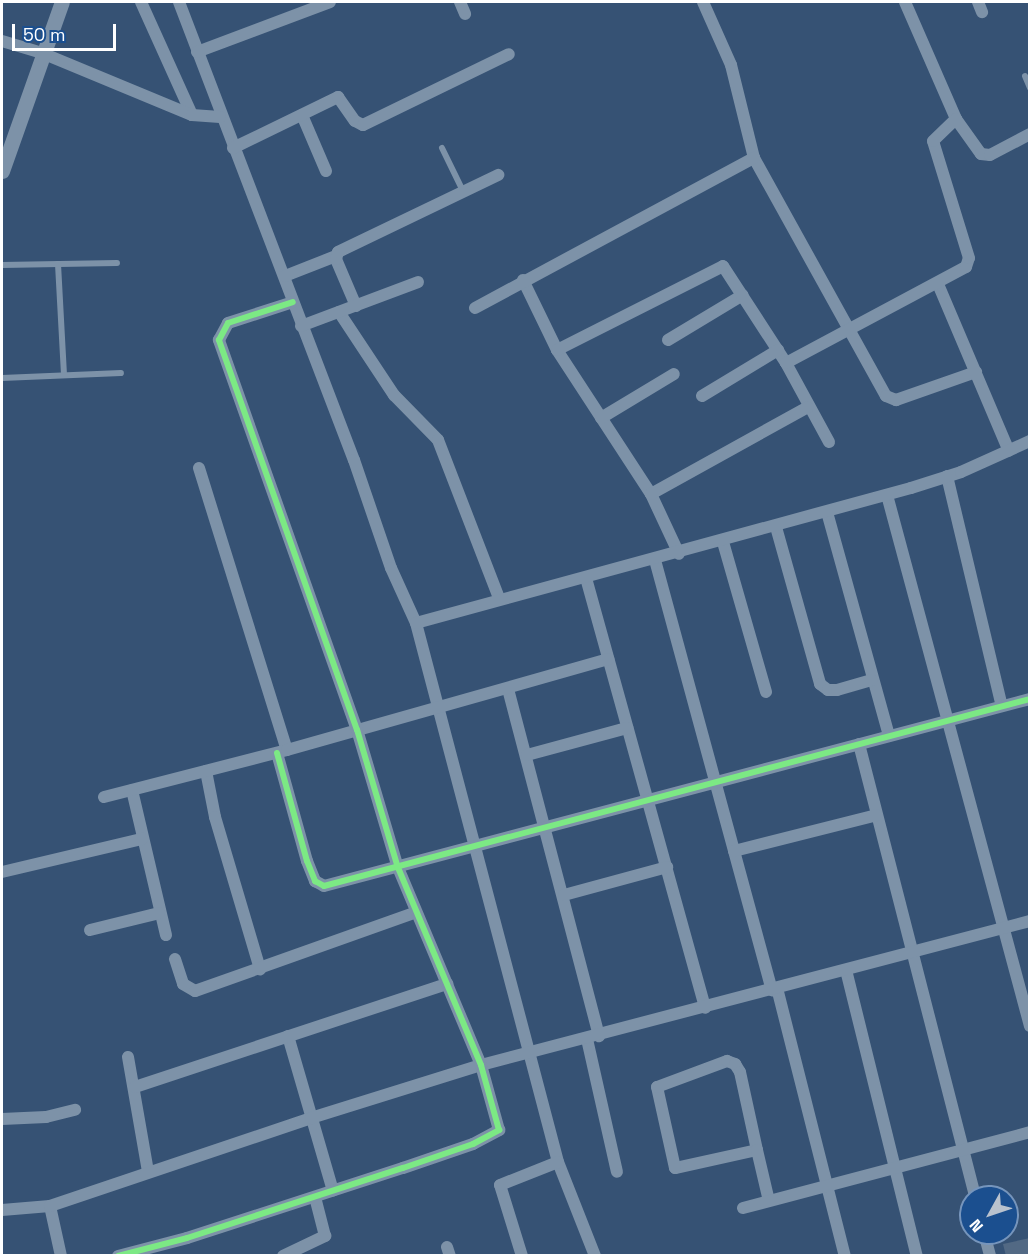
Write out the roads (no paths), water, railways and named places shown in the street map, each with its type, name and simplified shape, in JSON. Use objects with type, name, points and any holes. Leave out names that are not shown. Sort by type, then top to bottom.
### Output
[{"type":"street","points":[[2,171],[42,53],[63,2]]},
{"type":"street","points":[[141,2],[192,115]]},
{"type":"street","points":[[179,2],[220,117],[285,276],[301,326],[354,460],[391,568],[416,623],[558,1162],[595,1256]]},
{"type":"street","points":[[197,52],[330,2]]},
{"type":"street","points":[[703,2],[731,65],[754,158],[848,328],[891,399],[976,372]]},
{"type":"street","points":[[904,2],[956,119],[984,156],[1029,134]]},
{"type":"street","points":[[2,41],[42,53],[192,115],[220,117]]},
{"type":"street","points":[[233,148],[341,98],[355,121],[363,125],[509,54]]},
{"type":"street","points":[[302,115],[326,171]]},
{"type":"street","points":[[786,363],[848,328],[964,269],[969,261],[933,141],[956,119]]},
{"type":"street","points":[[476,308],[523,280],[754,158]]},
{"type":"street","points":[[285,276],[336,255],[498,175]]},
{"type":"street","points":[[336,255],[356,306]]},
{"type":"street","points":[[557,350],[716,267],[726,269],[786,363],[829,442]]},
{"type":"street","points":[[523,280],[557,350],[651,494],[679,554]]},
{"type":"street","points":[[301,326],[418,282]]},
{"type":"street","points":[[938,284],[1009,451]]},
{"type":"street","points":[[668,340],[743,296]]},
{"type":"street","points":[[118,1256],[187,1238],[315,1197],[496,1133],[498,1117],[481,1065],[414,913],[398,868],[357,730],[219,340],[228,323],[293,302]]},
{"type":"street","points":[[339,312],[394,395],[438,440],[499,598]]},
{"type":"street","points":[[702,396],[778,350]]},
{"type":"street","points":[[601,418],[674,374]]},
{"type":"street","points":[[651,494],[808,407]]},
{"type":"street","points":[[416,623],[499,598],[679,554],[887,495],[947,476],[1029,441]]},
{"type":"street","points":[[199,468],[282,752],[315,881],[324,886],[476,848],[1029,699]]},
{"type":"street","points":[[947,476],[1002,706]]},
{"type":"street","points":[[887,495],[1029,1026]]},
{"type":"street","points":[[827,512],[889,736]]},
{"type":"street","points":[[776,526],[820,684],[837,690],[872,680]]},
{"type":"street","points":[[723,542],[766,692]]},
{"type":"street","points":[[656,560],[715,783],[775,989],[845,1256]]},
{"type":"street","points":[[586,578],[705,1008]]},
{"type":"street","points":[[104,797],[282,752],[608,659]]},
{"type":"street","points":[[508,689],[564,895],[617,1172]]},
{"type":"street","points":[[526,755],[627,728]]},
{"type":"street","points":[[859,744],[972,1185]]},
{"type":"street","points":[[206,771],[215,817],[260,969]]},
{"type":"street","points":[[132,790],[166,935]]},
{"type":"street","points":[[734,851],[877,816]]},
{"type":"street","points":[[2,872],[142,839]]},
{"type":"street","points":[[564,895],[666,867]]},
{"type":"street","points":[[90,930],[159,913]]},
{"type":"street","points":[[176,959],[183,984],[195,991],[414,913]]},
{"type":"street","points":[[2,1210],[50,1206],[311,1118],[481,1065],[531,1054],[1029,921]]},
{"type":"street","points":[[846,970],[916,1256]]},
{"type":"street","points":[[135,1087],[447,984]]},
{"type":"street","points":[[288,1036],[333,1191]]},
{"type":"street","points":[[128,1057],[148,1172]]},
{"type":"street","points":[[758,1150],[675,1168],[657,1087],[727,1061],[735,1064],[758,1150],[769,1201]]},
{"type":"street","points":[[2,1119],[46,1117],[75,1110]]},
{"type":"street","points":[[744,1208],[1029,1132]]},
{"type":"street","points":[[522,1256],[500,1185],[558,1162]]},
{"type":"street","points":[[283,1256],[325,1236],[315,1197]]},
{"type":"street","points":[[50,1206],[61,1256]]},
{"type":"lane","points":[[1024,76],[1029,88]]},
{"type":"lane","points":[[442,148],[464,192]]},
{"type":"lane","points":[[2,265],[117,263]]},
{"type":"lane","points":[[58,264],[64,375]]},
{"type":"lane","points":[[2,378],[121,373]]}]
